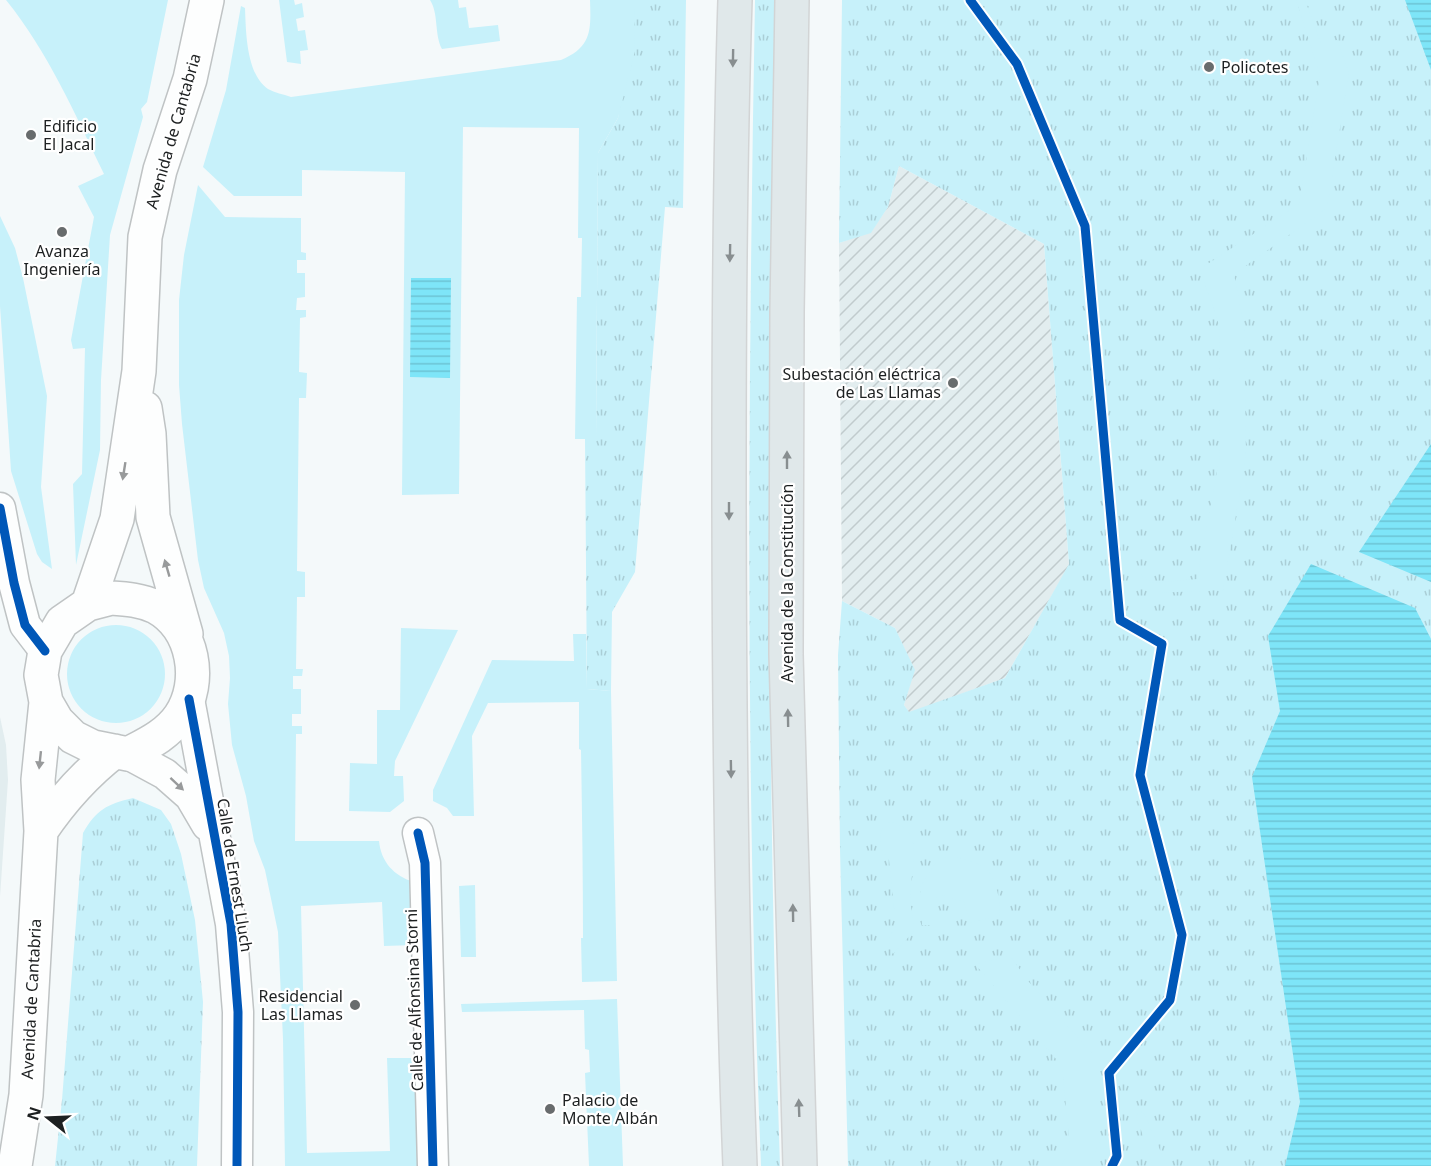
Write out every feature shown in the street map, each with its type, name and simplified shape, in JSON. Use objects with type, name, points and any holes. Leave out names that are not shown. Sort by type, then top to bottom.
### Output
[{"type":"main road","name":"Avenida de Cantabria","points":[[88,604],[117,519],[139,371],[145,237],[160,170],[190,79],[207,0]]},
{"type":"main road","points":[[735,0],[729,311],[729,654],[740,1166]]},
{"type":"main road","name":"Avenida de la Constitución","points":[[792,0],[787,324],[786,654],[800,1166]]},
{"type":"main road","name":"Avenida de Cantabria","points":[[139,371],[149,434],[153,517],[189,644]]},
{"type":"main road","points":[[40,831],[56,807],[91,770],[168,730],[180,716],[189,699],[193,672],[189,644],[175,624],[157,608],[135,600],[111,598],[88,604],[62,622],[45,651],[41,675],[46,702],[57,721],[74,737],[93,747],[122,752]]},
{"type":"main road","name":"Avenida de Cantabria","points":[[15,1166],[26,1095],[40,831],[38,780],[46,702]]},
{"type":"street","points":[[0,508],[14,583],[25,625],[45,651]]},
{"type":"street","name":"Calle de Ernest Lluch","points":[[189,699],[231,924],[238,1012],[237,1166]]},
{"type":"street","name":"Calle de Ernest Lluch","points":[[122,752],[165,774],[190,796],[215,838]]},
{"type":"street","name":"Calle de Alfonsina Storni","points":[[418,834],[425,863],[433,1166]]},
{"type":"shaded area","points":[[899,166],[1044,244],[1069,565],[1005,678],[909,713],[904,705],[914,670],[895,628],[842,601],[839,243],[871,232],[888,207]]},
{"type":"shaded area","points":[[0,717],[6,745],[8,780],[0,897]]},
{"type":"green space","points":[[6,0],[168,0],[147,102],[141,109],[143,117],[110,235],[101,380],[100,450],[76,565],[73,484],[82,474],[85,348],[73,349],[71,340],[94,217],[78,186],[104,174],[48,62]]},
{"type":"green space","points":[[279,0],[294,0],[295,5],[302,3],[304,17],[296,19],[298,31],[305,30],[308,50],[300,51],[301,64],[287,62]]},
{"type":"green space","points":[[430,0],[458,0],[459,8],[466,7],[469,28],[498,25],[500,41],[442,49],[435,11]]},
{"type":"green space","points":[[590,0],[635,0],[634,55],[618,118],[598,153],[596,439],[575,439],[577,297],[581,297],[582,238],[578,238],[579,128],[463,127],[459,494],[402,495],[405,172],[302,170],[302,196],[234,196],[203,167],[226,90],[241,6],[245,8],[249,52],[255,73],[268,89],[291,97],[561,60],[579,49],[588,36]]},
{"type":"green space","points":[[634,0],[686,0],[683,208],[665,207],[635,572],[612,612],[611,691],[587,689],[585,439],[596,438],[598,153],[618,118]]},
{"type":"green space","points":[[755,0],[775,0],[770,583],[773,874],[780,1166],[761,1166],[752,874],[749,583]]},
{"type":"green space","points":[[842,0],[1431,0],[1431,1166],[848,1166],[840,850],[838,655],[842,601],[895,628],[915,670],[904,705],[909,712],[1005,678],[1069,564],[1044,244],[899,166],[888,207],[871,233],[839,243]]},
{"type":"green space","points":[[1296,0],[1305,0],[1321,44],[1337,40],[1349,73],[1327,208],[1234,274],[1244,326],[1246,457],[1223,590],[1154,593],[1137,576],[1140,574],[1152,583],[1197,579],[1220,455],[1219,325],[1200,269],[1299,204],[1320,75]]},
{"type":"green space","points":[[198,185],[225,217],[301,218],[301,252],[306,253],[306,260],[297,260],[297,273],[305,273],[305,297],[297,298],[296,310],[306,310],[306,317],[300,318],[299,372],[307,373],[306,398],[299,398],[297,571],[305,572],[305,597],[297,597],[296,669],[303,669],[302,676],[293,676],[293,689],[301,689],[301,714],[292,714],[292,726],[302,726],[302,734],[296,734],[295,841],[379,841],[382,855],[390,867],[400,876],[414,882],[415,945],[384,946],[382,902],[301,906],[307,1153],[390,1151],[387,1058],[418,1058],[421,1166],[285,1166],[278,932],[265,870],[254,841],[246,796],[232,745],[228,704],[229,656],[224,633],[204,588],[198,560],[182,424],[179,385],[179,300],[184,255]]},
{"type":"green space","points":[[0,216],[15,248],[23,278],[47,396],[41,487],[52,569],[42,562],[37,554],[11,471],[0,306]]},
{"type":"green space","points":[[116,625],[135,629],[151,639],[161,655],[165,674],[161,693],[151,709],[135,719],[116,723],[97,719],[81,709],[71,693],[67,674],[71,655],[81,639],[97,629]]},
{"type":"green space","points":[[401,628],[458,630],[395,761],[394,776],[403,776],[404,801],[390,812],[349,811],[350,763],[377,764],[377,710],[400,710]]},
{"type":"green space","points":[[573,634],[586,634],[587,689],[611,691],[617,981],[582,982],[583,868],[579,702],[488,703],[472,736],[474,816],[453,816],[447,808],[433,801],[433,790],[492,660],[574,661]]},
{"type":"green space","points":[[133,798],[161,810],[171,824],[181,854],[195,920],[203,1002],[197,1166],[55,1166],[83,833],[103,809]]},
{"type":"green space","points":[[892,822],[902,827],[913,842],[914,861],[910,892],[915,930],[893,954],[889,940],[896,927],[889,860],[880,848],[884,823]]},
{"type":"green space","points":[[954,856],[982,866],[991,875],[997,888],[1000,915],[971,923],[964,902],[938,894],[931,906],[934,925],[922,925],[920,887],[938,859]]},
{"type":"green space","points":[[475,885],[476,957],[461,957],[459,886]]},
{"type":"green space","points":[[1010,956],[1029,982],[1094,1056],[1100,1140],[1089,1166],[1061,1166],[1070,1147],[1062,1066],[975,964]]},
{"type":"green space","points":[[617,999],[623,1166],[589,1166],[585,1073],[590,1072],[589,1050],[585,1049],[584,1010],[462,1012],[461,1004]]},
{"type":"green space","points":[[1143,1111],[1167,1166],[1153,1166],[1136,1115]]},
{"type":"water","points":[[1405,0],[1431,0],[1431,70]]},
{"type":"water","points":[[411,278],[451,278],[450,378],[410,377]]},
{"type":"water","points":[[1431,444],[1431,582],[1359,552]]},
{"type":"water","points":[[1311,564],[1415,608],[1431,639],[1431,1166],[1285,1166],[1300,1102],[1252,777],[1280,711],[1268,636]]},
{"type":"cycle path","points":[[970,0],[1017,64],[1085,226],[1120,620],[1162,644],[1140,775],[1182,935],[1170,1000],[1109,1073],[1117,1156],[1112,1166]]},
{"type":"cycle path","points":[[0,508],[14,583],[25,625],[45,651]]},
{"type":"cycle path","points":[[189,699],[231,924],[238,1012],[237,1166]]},
{"type":"cycle path","points":[[418,833],[425,863],[433,1166]]},
{"type":"place","name":"Policotes","points":[[1209,67]]},
{"type":"place","name":"Edificio El Jacal","points":[[31,135]]},
{"type":"place","name":"Avanza Ingeniería","points":[[62,232]]},
{"type":"place","name":"Subestación eléctrica de Las Llamas","points":[[953,383]]},
{"type":"place","name":"Residencial Las Llamas","points":[[355,1005]]},
{"type":"place","name":"Palacio de Monte Albán","points":[[550,1109]]}]
